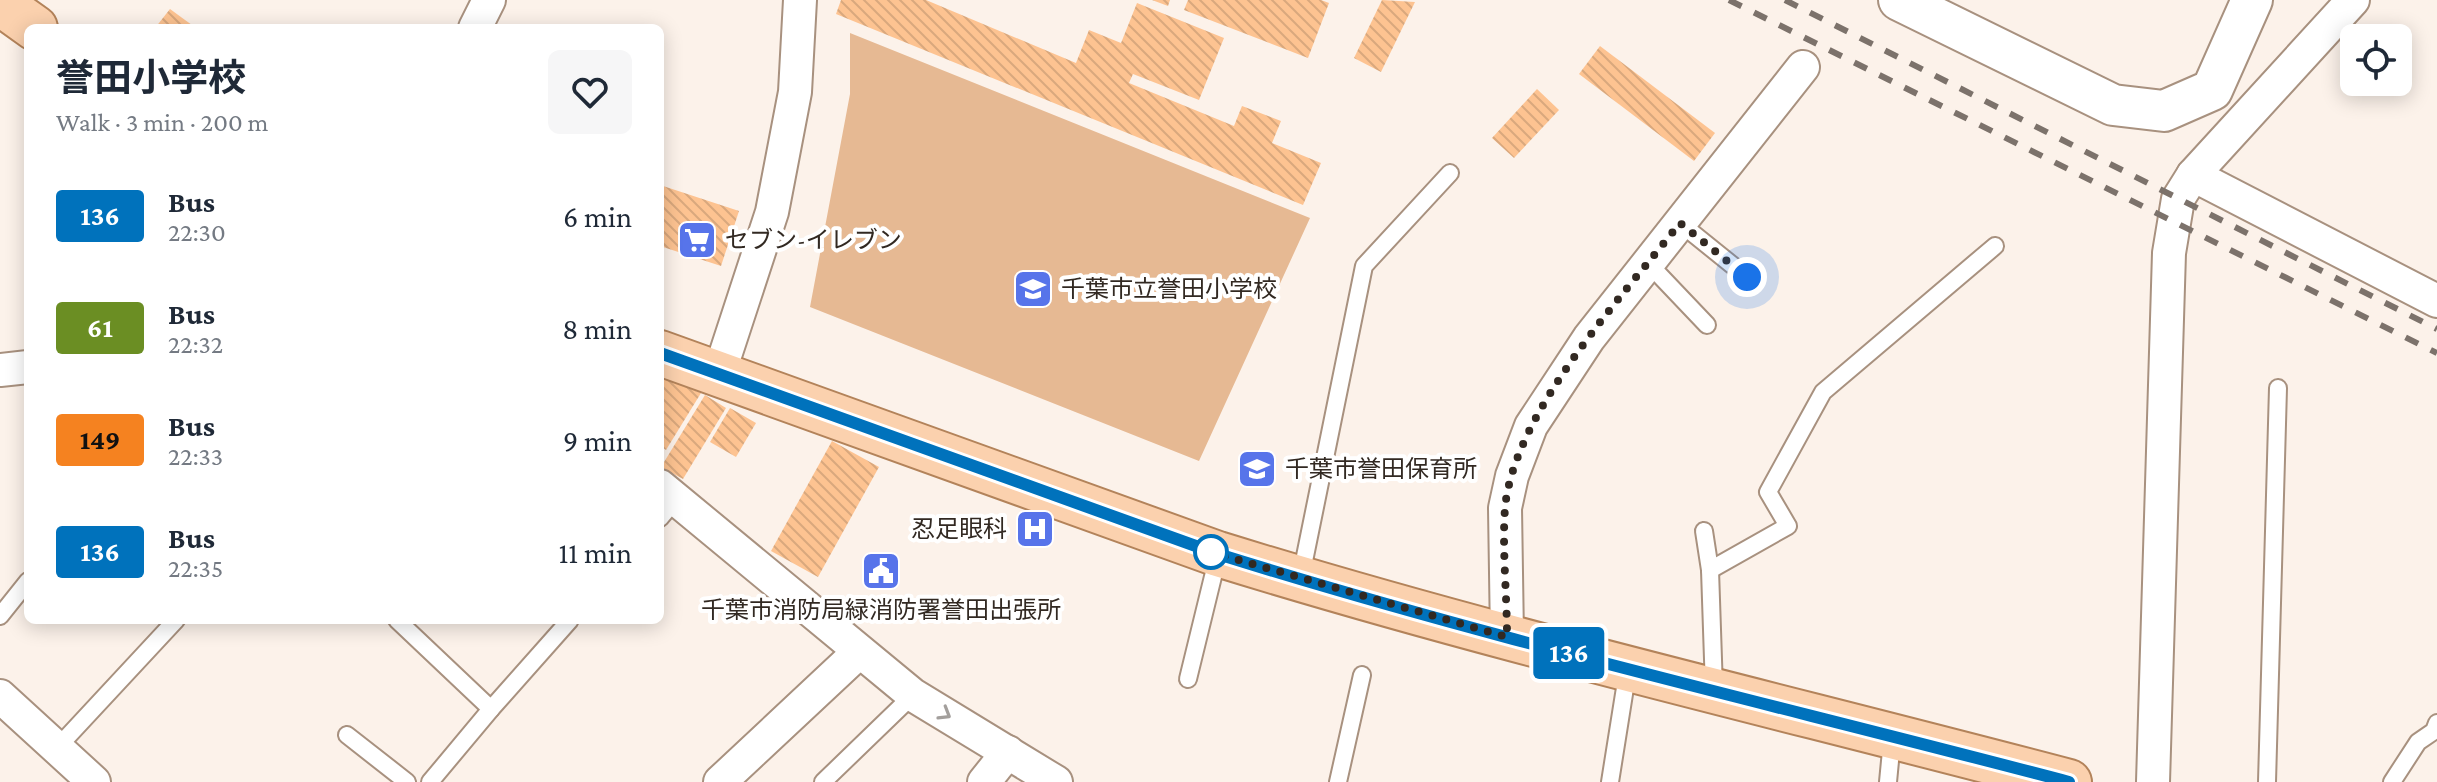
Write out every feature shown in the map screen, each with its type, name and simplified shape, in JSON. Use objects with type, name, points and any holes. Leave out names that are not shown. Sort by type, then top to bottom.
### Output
[{"type":"main road","points":[[0,3],[29,24]]},
{"type":"main road","points":[[664,354],[1218,554],[1300,580],[1715,694],[2069,782]]},
{"type":"street","points":[[477,24],[489,0]]},
{"type":"street","points":[[719,374],[772,212],[795,92],[800,0]]},
{"type":"street","points":[[1899,0],[2113,105],[2164,111],[2212,90],[2252,0]]},
{"type":"street","points":[[2153,782],[2169,253],[2178,199],[2193,175],[2353,0]]},
{"type":"street","points":[[1507,637],[1505,508],[1512,476],[1531,426],[1589,338],[1803,67]]},
{"type":"street","points":[[2193,175],[2437,301]]},
{"type":"street","points":[[0,370],[24,367]]},
{"type":"street","points":[[665,501],[913,695],[1056,782]]},
{"type":"street","points":[[720,782],[859,652]]},
{"type":"street","points":[[0,696],[94,782]]},
{"type":"street","points":[[984,782],[1008,752]]},
{"type":"lane","points":[[1300,580],[1364,266],[1450,173]]},
{"type":"lane","points":[[1680,223],[1747,277]]},
{"type":"lane","points":[[1710,570],[1788,526],[1768,492],[1823,392],[1995,246]]},
{"type":"lane","points":[[1648,263],[1707,325]]},
{"type":"lane","points":[[2267,782],[2278,388]]},
{"type":"lane","points":[[1704,531],[1710,570],[1715,694]]},
{"type":"lane","points":[[1188,679],[1218,554]]},
{"type":"lane","points":[[0,616],[24,586]]},
{"type":"lane","points":[[57,748],[172,624]]},
{"type":"lane","points":[[401,624],[491,709]]},
{"type":"lane","points":[[430,782],[566,624]]},
{"type":"lane","points":[[1610,782],[1628,669]]},
{"type":"lane","points":[[1338,782],[1362,675]]},
{"type":"lane","points":[[823,782],[913,695]]},
{"type":"lane","points":[[2392,782],[2418,742],[2434,731],[2437,723]]},
{"type":"lane","points":[[347,735],[407,782]]},
{"type":"lane","points":[[1888,782],[1893,736]]},
{"type":"shaded area","points":[[850,33],[1310,218],[1199,461],[810,307],[850,94]]},
{"type":"building","points":[[841,0],[926,0],[1076,63],[1089,30],[1121,43],[1137,3],[1224,38],[1199,100],[1133,74],[1129,83],[1234,126],[1242,106],[1281,121],[1272,143],[1321,163],[1303,205],[836,14]]},
{"type":"building","points":[[1152,0],[1170,0],[1168,6]]},
{"type":"building","points":[[1188,0],[1321,0],[1329,3],[1308,58],[1184,10]]},
{"type":"building","points":[[1382,0],[1415,2],[1381,72],[1354,58]]},
{"type":"building","points":[[170,9],[191,24],[158,24]]},
{"type":"building","points":[[1600,46],[1715,133],[1694,161],[1579,74]]},
{"type":"building","points":[[1537,89],[1559,110],[1514,158],[1492,138]]},
{"type":"building","points":[[664,186],[739,211],[721,266],[664,247]]},
{"type":"building","points":[[664,379],[701,393],[666,450],[664,449]]},
{"type":"building","points":[[705,395],[726,408],[683,479],[664,469],[664,462]]},
{"type":"building","points":[[730,408],[756,423],[736,457],[710,442]]},
{"type":"building","points":[[832,441],[879,467],[818,577],[771,551]]},
{"type":"railway","points":[[1729,0],[2437,353]]},
{"type":"railway","points":[[1785,0],[2437,329]]},
{"type":"bus line","name":"136","points":[[664,354],[1218,554],[1300,580],[1715,694],[2069,782]]},
{"type":"place","name":"セブン-イレブン","points":[[697,240]]},
{"type":"place","name":"千葉市立誉田小学校","points":[[1033,289]]},
{"type":"place","name":"千葉市誉田保育所","points":[[1257,469]]},
{"type":"place","name":"忍足眼科","points":[[1035,529]]},
{"type":"place","name":"千葉市消防局緑消防署誉田出張所","points":[[881,571]]},
{"type":"route","points":[[1211,552],[1507,637],[1505,508],[1512,476],[1531,426],[1589,338],[1680,223],[1747,277]]}]
